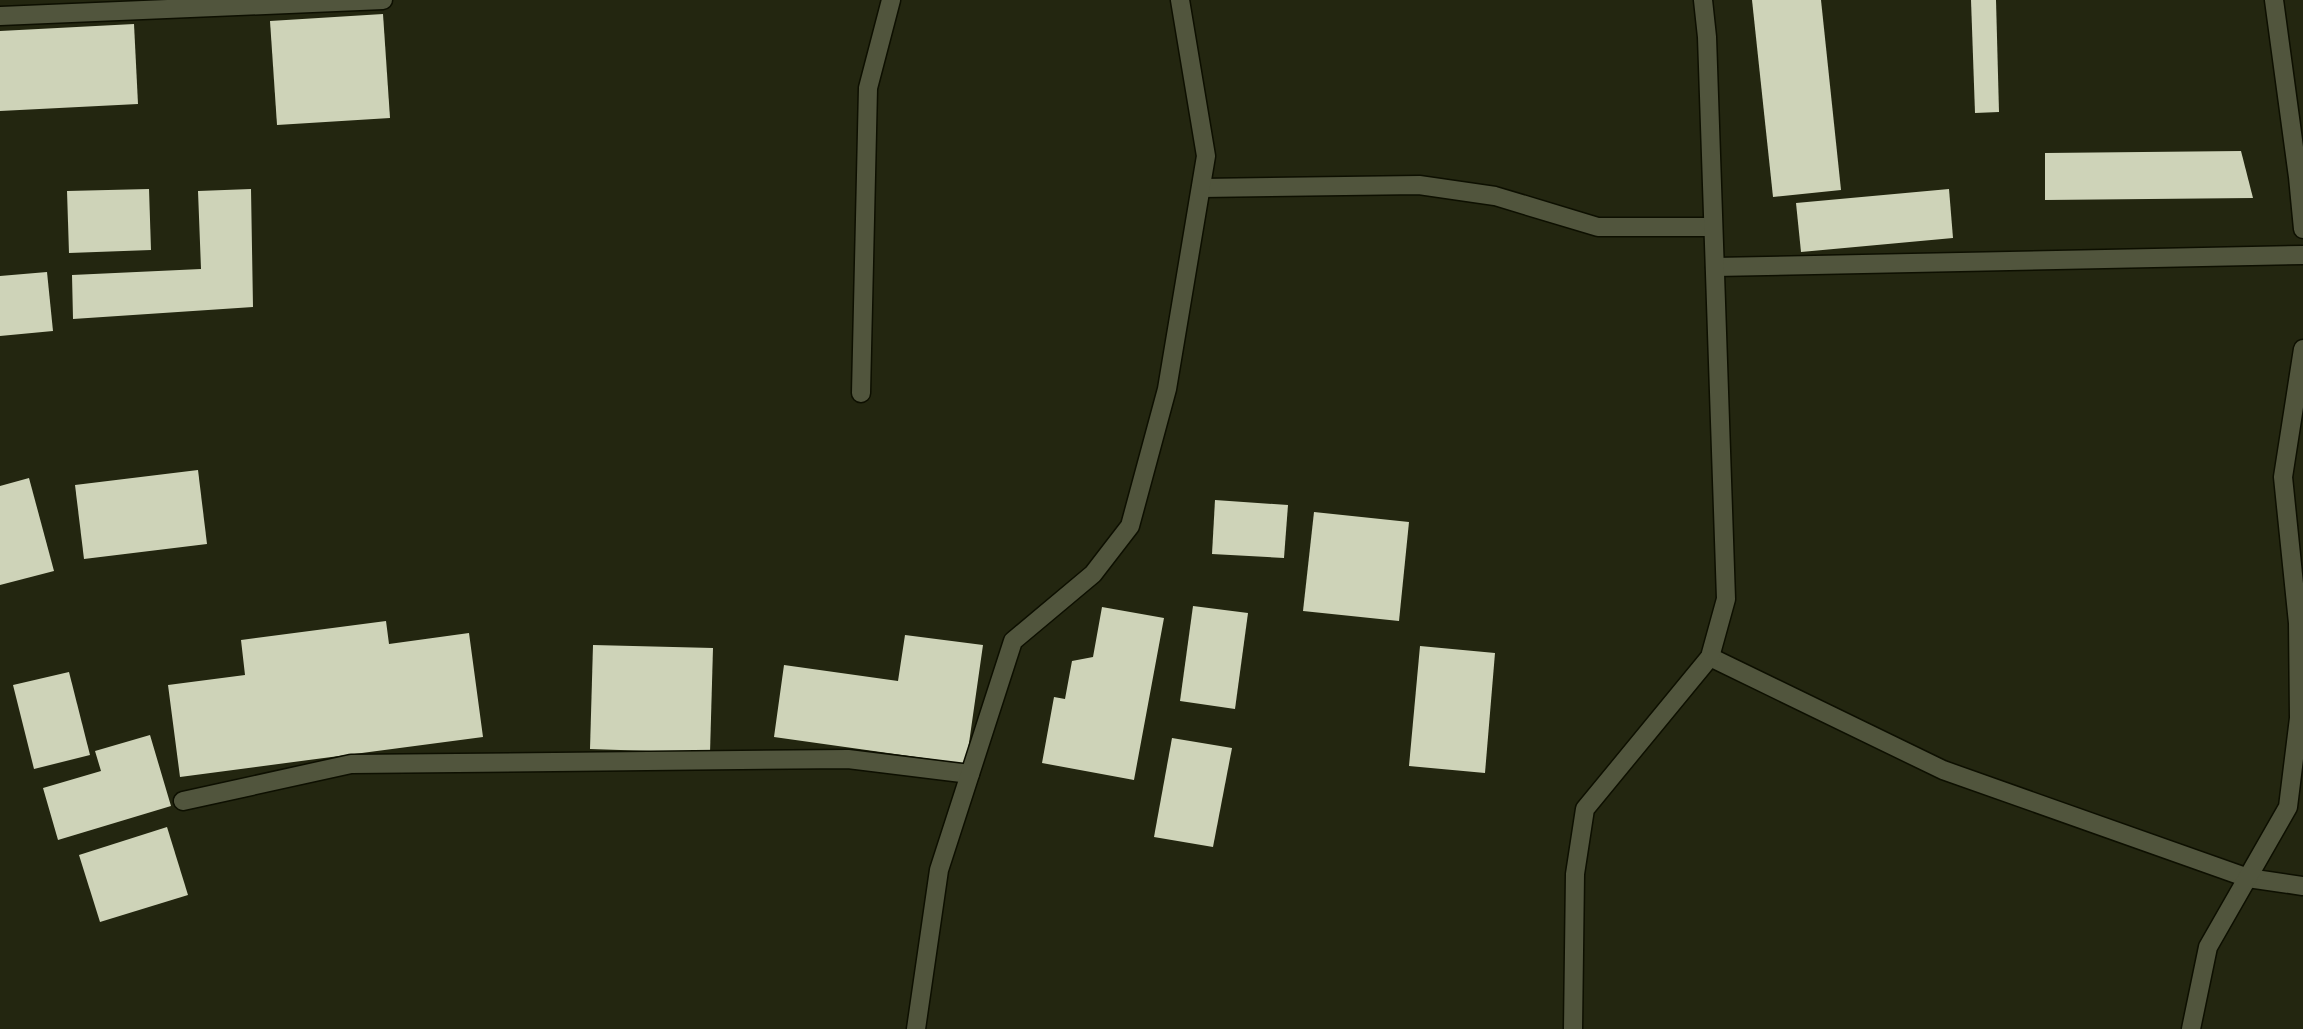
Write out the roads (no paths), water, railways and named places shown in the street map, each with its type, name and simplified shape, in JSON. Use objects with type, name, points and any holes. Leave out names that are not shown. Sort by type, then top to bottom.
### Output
[{"type":"street","points":[[0,16],[383,0]]},
{"type":"street","points":[[861,393],[868,88],[891,0]]},
{"type":"street","points":[[916,1029],[939,870],[1013,641],[1093,574],[1130,526],[1167,389],[1206,156],[1180,0]]},
{"type":"street","points":[[1573,1029],[1575,874],[1585,808],[1710,657],[1726,599],[1707,37],[1703,0]]},
{"type":"street","points":[[2274,0],[2303,230]]},
{"type":"street","points":[[1201,188],[1419,185],[1495,196],[1598,227],[1713,227]]},
{"type":"street","points":[[1715,267],[2303,255]]},
{"type":"street","points":[[2191,1029],[2208,946],[2288,807],[2299,718],[2298,623],[2283,477],[2303,350]]},
{"type":"street","points":[[1710,657],[1943,770],[2248,878],[2303,886]]},
{"type":"street","points":[[183,801],[351,764],[848,759],[970,774]]}]
